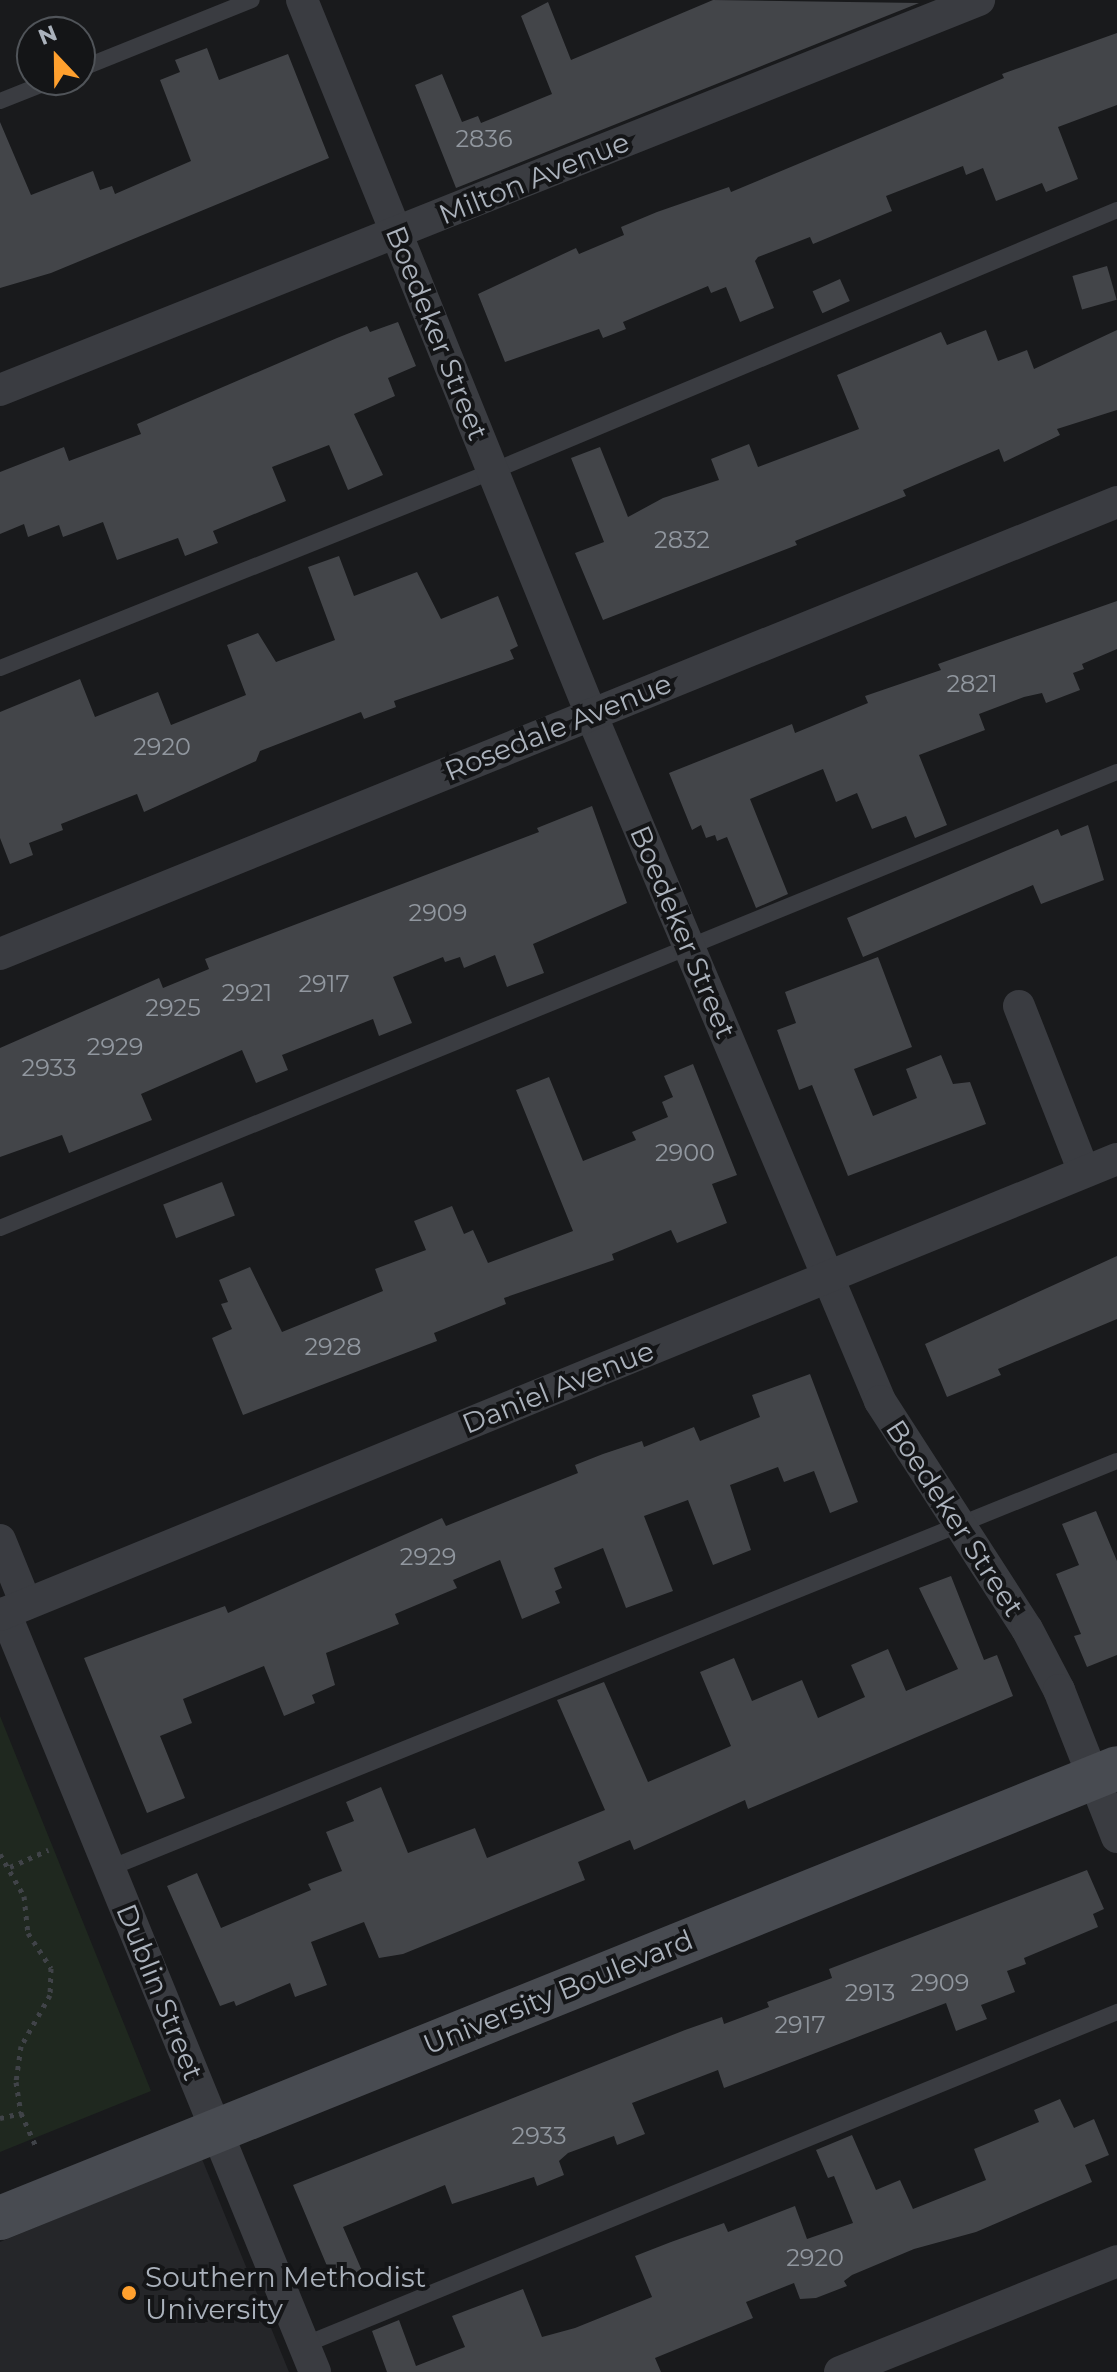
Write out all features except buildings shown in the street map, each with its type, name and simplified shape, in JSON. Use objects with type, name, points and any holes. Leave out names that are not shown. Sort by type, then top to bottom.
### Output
[{"type":"street","name":"Boedeker Street","points":[[302,0],[591,714],[825,1278],[880,1401],[916,1464],[961,1523],[1033,1641],[1105,1773],[1117,1837]]},
{"type":"street","name":"Milton Avenue","points":[[0,390],[979,0]]},
{"type":"street","name":"Rosedale Avenue","points":[[0,954],[1117,502]]},
{"type":"street","points":[[1019,1006],[1084,1172]]},
{"type":"street","name":"Daniel Avenue","points":[[10,1610],[1117,1159]]},
{"type":"street","name":"Dublin Street","points":[[0,1540],[10,1610],[110,1868],[310,2358]]},
{"type":"street","name":"University Boulevard","points":[[0,2218],[1105,1773]]},
{"type":"street","points":[[840,2372],[1117,2261]]},
{"type":"lane","points":[[96,63],[252,0]]},
{"type":"lane","points":[[0,668],[493,471],[1117,210]]},
{"type":"lane","points":[[0,1228],[691,949],[1117,772]]},
{"type":"lane","points":[[110,1868],[1117,1461]]},
{"type":"lane","points":[[310,2358],[1117,2012]]},
{"type":"path","points":[[10,1867],[48,1850]]},
{"type":"path","points":[[0,1854],[24,1896],[28,1933],[49,1958],[53,1984],[21,2046],[16,2082],[21,2113],[36,2147]]},
{"type":"path","points":[[0,2118],[21,2113]]},
{"type":"shaded area","points":[[0,1716],[151,2091],[0,2152]]},
{"type":"shaded area","name":"Southern Methodist University","points":[[202,2159],[289,2372],[0,2372],[0,2242]]},
{"type":"place","name":"Southern Methodist University","points":[[129,2293]]}]
